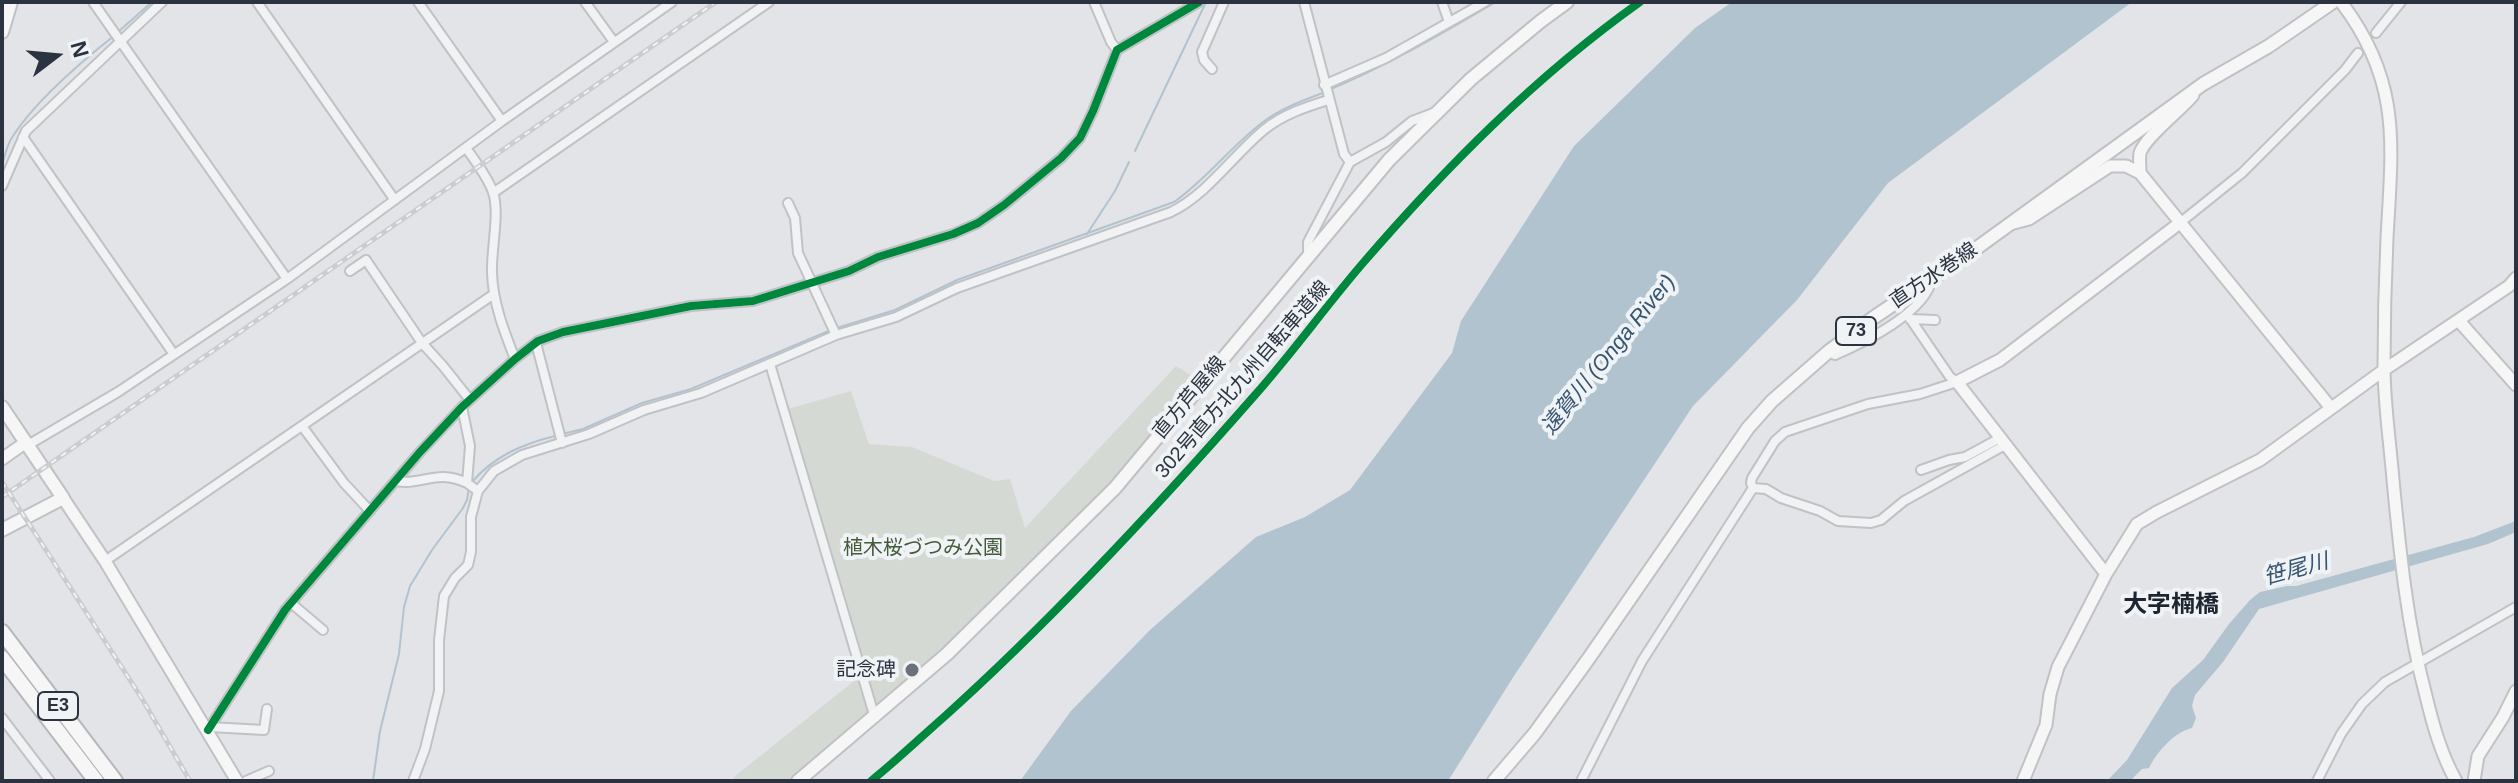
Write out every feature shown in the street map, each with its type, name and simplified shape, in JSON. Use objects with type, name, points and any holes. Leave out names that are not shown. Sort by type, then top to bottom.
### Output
[{"type":"highway","name":"E3","points":[[2,632],[115,781]]},
{"type":"highway","name":"E3","points":[[2,658],[96,781]]},
{"type":"main road","name":"直方芦屋線","points":[[798,781],[875,718],[973,630],[1115,488],[1389,160],[1483,69],[1567,2]]},
{"type":"main road","name":"直方水巻線","points":[[1494,781],[1535,733],[1748,428],[1772,401],[1873,318],[2010,224],[2203,84],[2269,46],[2333,2]]},
{"type":"main road","points":[[2,32],[7,7]]},
{"type":"main road","points":[[2,407],[63,498],[2,530]]},
{"type":"street","points":[[93,2],[287,279]]},
{"type":"street","points":[[2,186],[23,137],[162,2]]},
{"type":"street","points":[[257,2],[394,199]]},
{"type":"street","points":[[418,2],[502,121]]},
{"type":"street","points":[[585,2],[614,42]]},
{"type":"street","points":[[2,459],[118,392],[287,279],[502,121],[672,2]]},
{"type":"street","points":[[493,193],[769,2]]},
{"type":"street","points":[[1094,2],[1117,50]]},
{"type":"street","points":[[209,728],[291,603],[462,407],[536,343],[563,332],[691,306],[753,301],[849,271],[878,257],[978,223],[1061,158],[1080,138],[1117,50],[1199,2]]},
{"type":"street","points":[[1212,69],[1202,52],[1224,2]]},
{"type":"street","points":[[1304,2],[1324,85],[1344,154],[1350,162]]},
{"type":"street","points":[[1442,2],[1449,22]]},
{"type":"street","points":[[1324,85],[1386,58],[1485,2]]},
{"type":"street","points":[[2341,2],[2356,21],[2373,54],[2390,113],[2392,142],[2384,376],[2399,543],[2416,661],[2440,749],[2456,781]]},
{"type":"street","points":[[2376,33],[2401,2]]},
{"type":"street","points":[[1753,488],[1752,478],[1775,441],[1785,432],[1868,404],[1920,394],[1957,382],[2000,360],[2242,173],[2345,70],[2358,53]]},
{"type":"street","points":[[2140,173],[2140,154],[2147,141],[2181,110],[2203,84]]},
{"type":"street","points":[[413,781],[425,749],[439,691],[439,640],[444,596],[468,565],[471,517],[478,491],[494,471],[522,455],[562,443],[644,410],[701,393],[836,335],[896,317],[957,288],[1171,212],[1199,194],[1265,129],[1283,117],[1328,98]]},
{"type":"street","points":[[1308,257],[1308,242],[1350,162],[1386,142],[1412,121],[1438,111]]},
{"type":"street","points":[[23,137],[173,353]]},
{"type":"street","points":[[466,148],[493,193],[494,294],[515,359]]},
{"type":"street","points":[[2010,224],[2029,219],[2110,166],[2126,166],[2140,173],[2331,408]]},
{"type":"street","points":[[788,203],[795,218],[798,253],[836,335]]},
{"type":"street","points":[[350,271],[366,260],[422,343],[470,400]]},
{"type":"street","points":[[1828,352],[1835,355],[1865,343],[1908,316],[1930,287],[1932,278]]},
{"type":"street","points":[[2023,781],[2046,725],[2058,667],[2106,574],[2137,524],[2260,460],[2331,408],[2384,376],[2516,278]]},
{"type":"street","points":[[105,561],[494,294]]},
{"type":"street","points":[[1908,316],[1950,377],[2106,574]]},
{"type":"street","points":[[1908,316],[1935,320]]},
{"type":"street","points":[[2459,321],[2516,385]]},
{"type":"street","points":[[536,343],[562,443]]},
{"type":"street","points":[[770,364],[875,718]]},
{"type":"street","points":[[462,407],[470,446],[467,483]]},
{"type":"street","points":[[302,426],[344,483],[370,511]]},
{"type":"street","points":[[1921,470],[2003,442]]},
{"type":"street","points":[[1753,488],[1766,489],[1838,521],[1871,523],[1881,520],[1904,501],[2003,442]]},
{"type":"street","points":[[396,481],[454,477],[478,491]]},
{"type":"street","points":[[1581,781],[1642,661],[1753,488]]},
{"type":"street","points":[[63,498],[209,728],[237,781]]},
{"type":"street","points":[[291,603],[323,630]]},
{"type":"street","points":[[2317,781],[2341,734],[2362,704],[2385,682],[2416,661],[2516,607]]},
{"type":"street","points":[[2474,781],[2478,756],[2516,691]]},
{"type":"street","points":[[209,728],[264,730],[267,709]]},
{"type":"street","points":[[2,718],[50,781]]},
{"type":"street","points":[[246,781],[269,771]]},
{"type":"street","points":[[2322,771],[2331,781]]},
{"type":"green space","name":"植木桜づつみ公園","points":[[1176,366],[1200,381],[1115,481],[972,625],[881,703],[876,702],[788,409],[851,391],[869,444],[912,447],[994,481],[1010,479],[1025,528]]},
{"type":"green space","points":[[859,677],[868,713],[862,723],[791,781],[733,781],[734,777]]},
{"type":"water","name":"遠賀川 (Onga River)","points":[[1732,2],[2132,2],[1888,183],[1797,300],[1693,406],[1448,781],[1020,781],[1071,711],[1150,630],[1256,537],[1305,517],[1350,490],[1452,353],[1461,321],[1574,146],[1695,28]]},
{"type":"water","points":[[2516,521],[2516,532],[2488,544],[2259,609],[2223,662],[2195,695],[2192,706],[2196,718],[2192,728],[2173,738],[2161,749],[2149,768],[2142,769],[2130,781],[2107,781],[2127,760],[2172,688],[2203,660],[2229,624],[2260,592],[2296,586],[2474,537]]},
{"type":"waterway","points":[[119,31],[152,2]]},
{"type":"waterway","points":[[1135,151],[1206,2]]},
{"type":"waterway","points":[[1331,89],[1394,59],[1496,2]]},
{"type":"waterway","points":[[2,165],[11,139],[46,95],[115,35]]},
{"type":"waterway","points":[[837,328],[895,310],[957,280],[1174,202],[1263,122],[1285,108],[1325,92]]},
{"type":"waterway","points":[[1087,234],[1115,191],[1129,162]]},
{"type":"waterway","points":[[562,434],[583,429],[642,403],[691,389],[831,330]]},
{"type":"waterway","points":[[472,482],[510,452],[555,436]]},
{"type":"waterway","points":[[373,781],[380,731],[399,654],[404,607],[410,586],[463,508],[469,488]]},
{"type":"railway","points":[[2,497],[716,2]]},
{"type":"railway","points":[[2,482],[141,697],[190,781]]},
{"type":"cycle path","points":[[208,730],[285,610],[462,407],[538,341],[563,332],[691,306],[753,301],[849,271],[878,257],[978,223],[1061,158],[1080,138],[1117,50],[1199,2]]},
{"type":"cycle path","name":"302号直方北九州自転車道線","points":[[871,781],[1026,640],[1143,520],[1269,379],[1363,263],[1460,158],[1565,60],[1640,2]]},
{"type":"place","name":"記念碑","points":[[912,670]]},
{"type":"district","name":"大字楠橋","points":[[2171,605]]},
{"type":"water label","name":"笹尾川","points":[[2296,570]]}]
